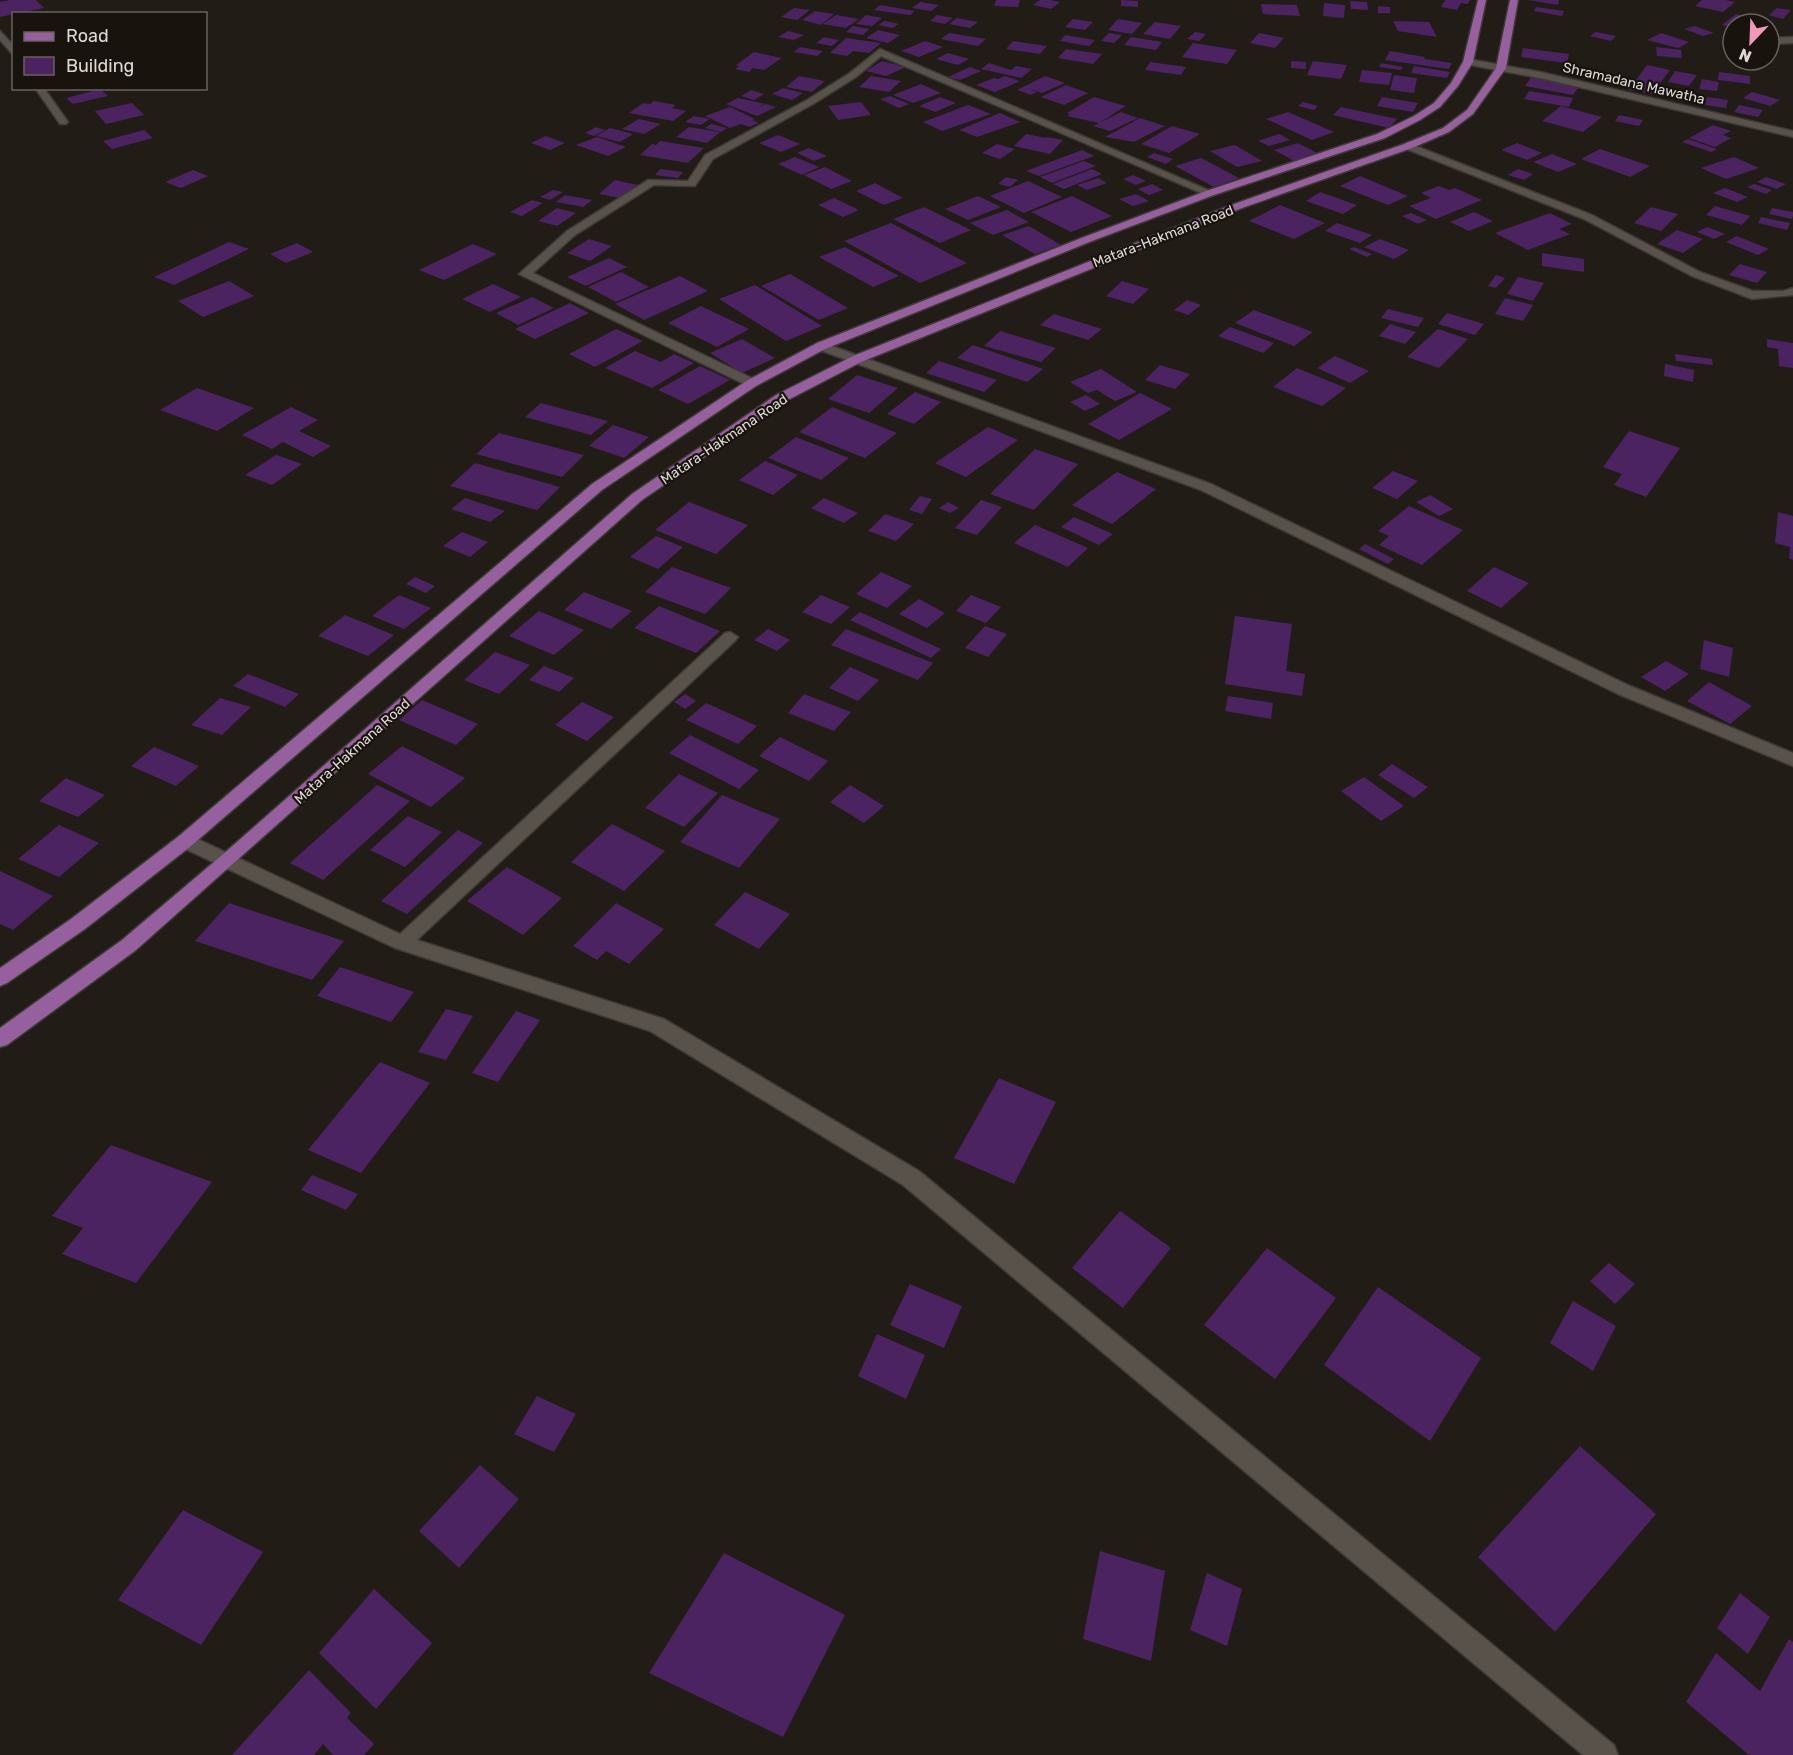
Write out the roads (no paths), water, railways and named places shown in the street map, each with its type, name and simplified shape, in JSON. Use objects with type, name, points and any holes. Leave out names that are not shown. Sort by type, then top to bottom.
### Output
[{"type":"main road","name":"Matara-Hakmana Road","points":[[0,978],[78,924],[185,841],[597,487],[752,383],[821,346],[1210,192],[1390,132],[1437,105],[1455,84],[1468,62],[1482,0]]},
{"type":"main road","name":"Matara-Hakmana Road","points":[[0,1039],[129,945],[228,861],[637,497],[781,398],[857,359],[1238,206],[1408,146],[1446,130],[1470,112],[1501,68],[1514,0]]},
{"type":"street","points":[[0,34],[12,50]]},
{"type":"street","points":[[752,383],[525,274],[571,233],[652,182],[691,184],[709,157],[810,102],[853,75],[880,52],[1210,192]]},
{"type":"street","name":"Shramadana Mawatha","points":[[1468,62],[1540,75],[1793,134]]},
{"type":"street","points":[[40,90],[63,122]]},
{"type":"street","points":[[1408,146],[1588,217],[1696,274],[1752,295],[1785,294],[1793,291]]},
{"type":"street","points":[[821,346],[1206,487],[1624,690],[1793,760]]},
{"type":"street","points":[[402,943],[730,637]]},
{"type":"street","points":[[185,841],[402,943],[657,1024],[911,1178],[1604,1755]]}]
